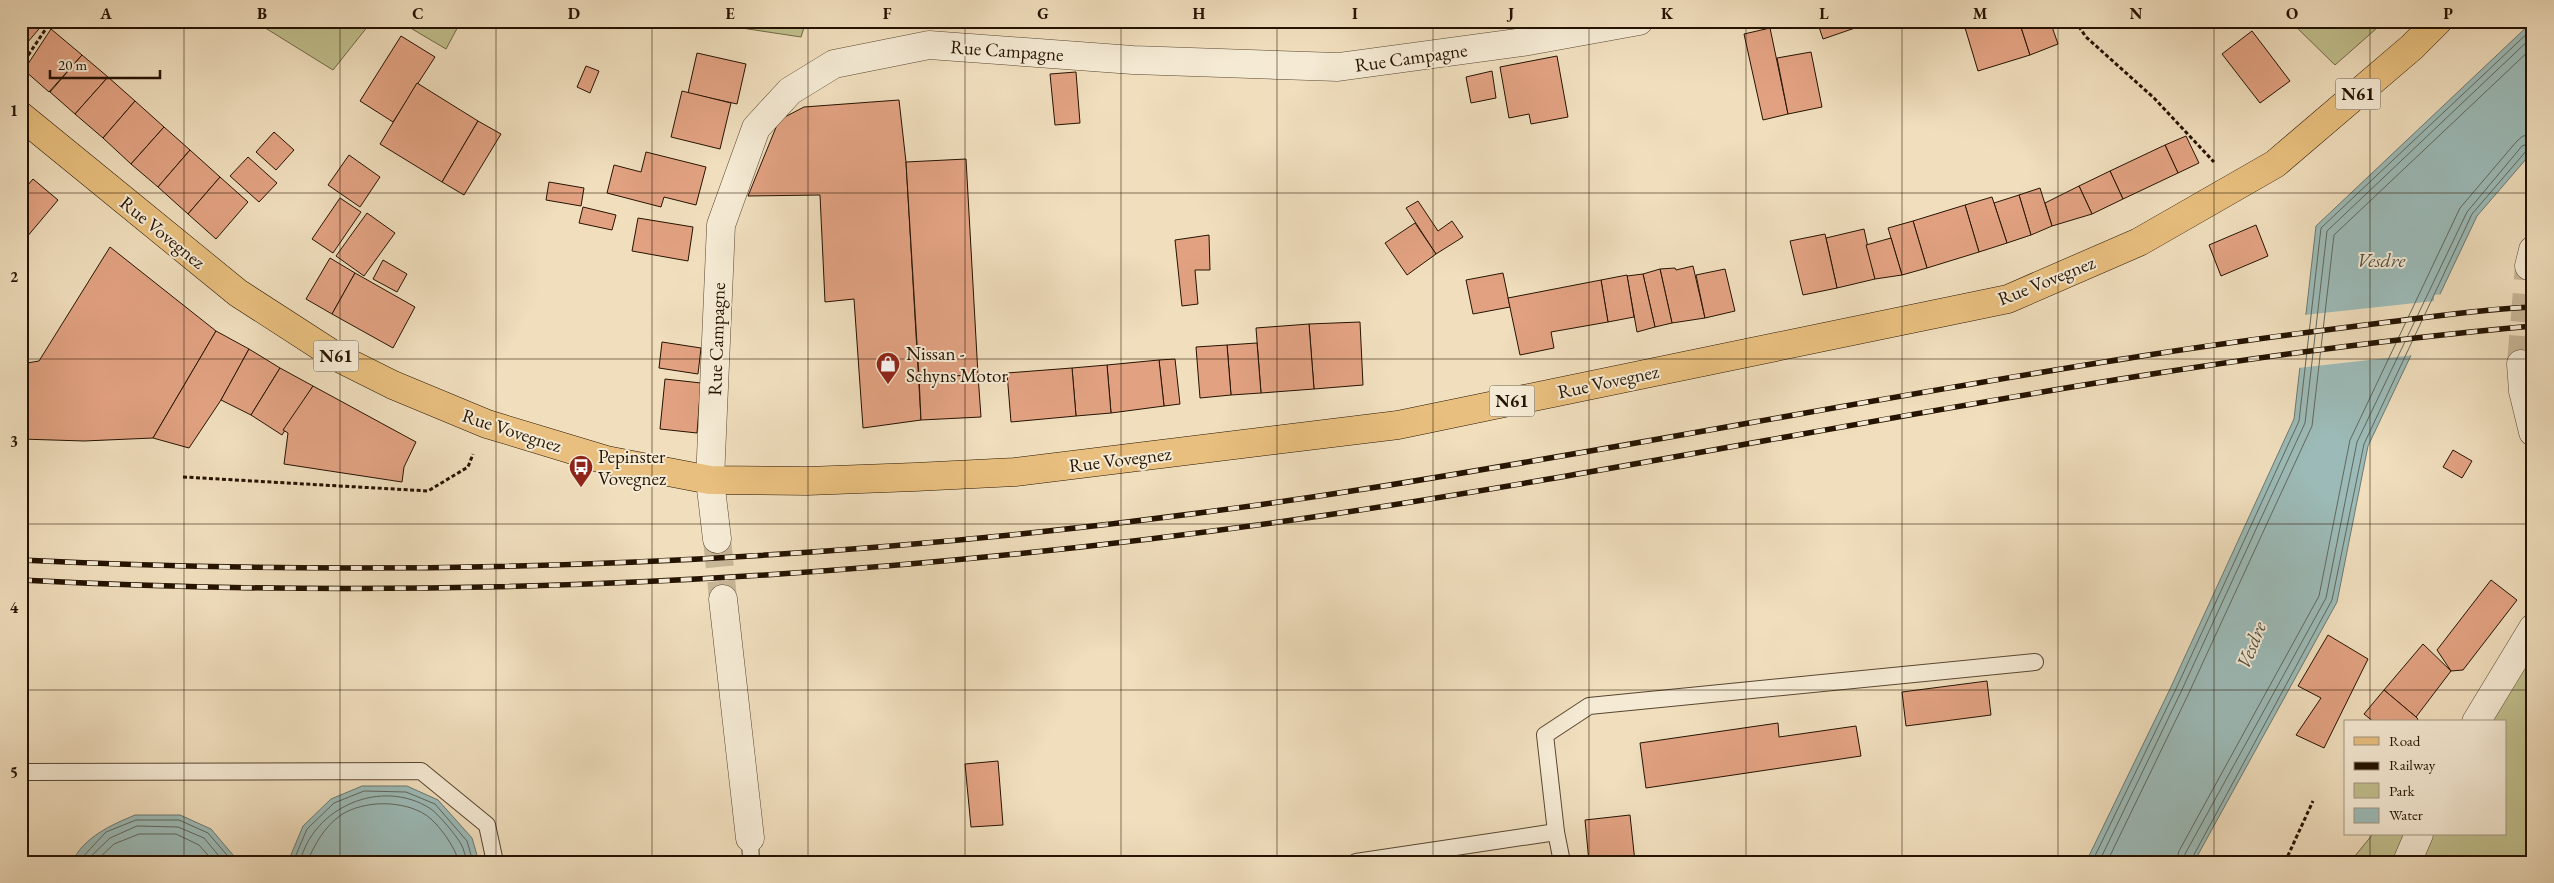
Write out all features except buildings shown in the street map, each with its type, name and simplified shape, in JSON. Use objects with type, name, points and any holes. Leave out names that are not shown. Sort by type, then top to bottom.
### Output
[{"type":"main road","name":"Rue Vovegnez","points":[[21,116],[238,293],[337,357],[393,385],[486,424],[606,460],[710,480],[807,481],[1015,472],[1398,425],[2008,299],[2138,242],[2275,164],[2412,48],[2438,21]]},
{"type":"street","name":"Rue Campagne","points":[[717,539],[710,480],[721,225],[756,128],[790,91],[834,64],[929,44],[1132,60],[1338,67],[1523,42],[1639,21]]},
{"type":"street","points":[[2521,364],[2524,391],[2533,432]]},
{"type":"street","points":[[723,599],[751,850]]},
{"type":"street","points":[[2477,720],[2533,628]]},
{"type":"street","points":[[2408,862],[2419,836]]},
{"type":"lane","points":[[1562,862],[1556,832],[1545,735],[1589,706],[2036,662]]},
{"type":"lane","points":[[21,772],[421,771],[488,825],[494,862]]},
{"type":"lane","points":[[1356,862],[1556,832]]},
{"type":"path","points":[[21,66],[51,21]]},
{"type":"path","points":[[2075,21],[2086,38],[2188,132],[2220,170],[2232,189]]},
{"type":"path","points":[[183,477],[428,491],[468,467],[486,424]]},
{"type":"path","points":[[2285,862],[2313,801]]},
{"type":"green space","points":[[254,21],[372,21],[333,70]]},
{"type":"green space","points":[[403,21],[461,21],[446,49],[402,23]]},
{"type":"green space","points":[[695,21],[806,21],[801,37]]},
{"type":"green space","points":[[2290,21],[2385,21],[2335,65]]},
{"type":"green space","points":[[2533,639],[2533,862],[2350,862],[2371,836],[2506,836],[2506,720],[2467,720]]},
{"type":"water","name":"Vesdre","points":[[2533,21],[2533,151],[2477,216],[2368,446],[2337,602],[2194,862],[2086,862],[2170,689],[2294,419],[2316,226]]},
{"type":"water","points":[[362,786],[407,786],[438,800],[472,838],[479,862],[288,862],[303,826],[331,799]]},
{"type":"water","points":[[135,815],[180,815],[211,829],[239,862],[72,862],[77,853],[99,833]]},
{"type":"pier","points":[[2443,294],[2414,355],[2298,368],[2304,315],[2434,301],[2434,295]]},
{"type":"tunnel","points":[[2521,364],[2529,266]]},
{"type":"tunnel","points":[[717,539],[723,599]]},
{"type":"railway","points":[[21,560],[191,566],[361,568],[531,566],[701,559],[871,548],[1040,532],[1209,512],[1377,487],[2046,371],[2172,351],[2457,313],[2533,307]]},
{"type":"railway","points":[[21,580],[349,589],[512,586],[676,580],[839,570],[1002,555],[1164,537],[1327,515],[1478,491],[2079,386],[2230,362],[2381,342],[2533,326]]},
{"type":"place","name":"Nissan - Schyns Motor","points":[[888,385]]},
{"type":"place","name":"Pepinster Vovegnez","points":[[581,488]]}]
